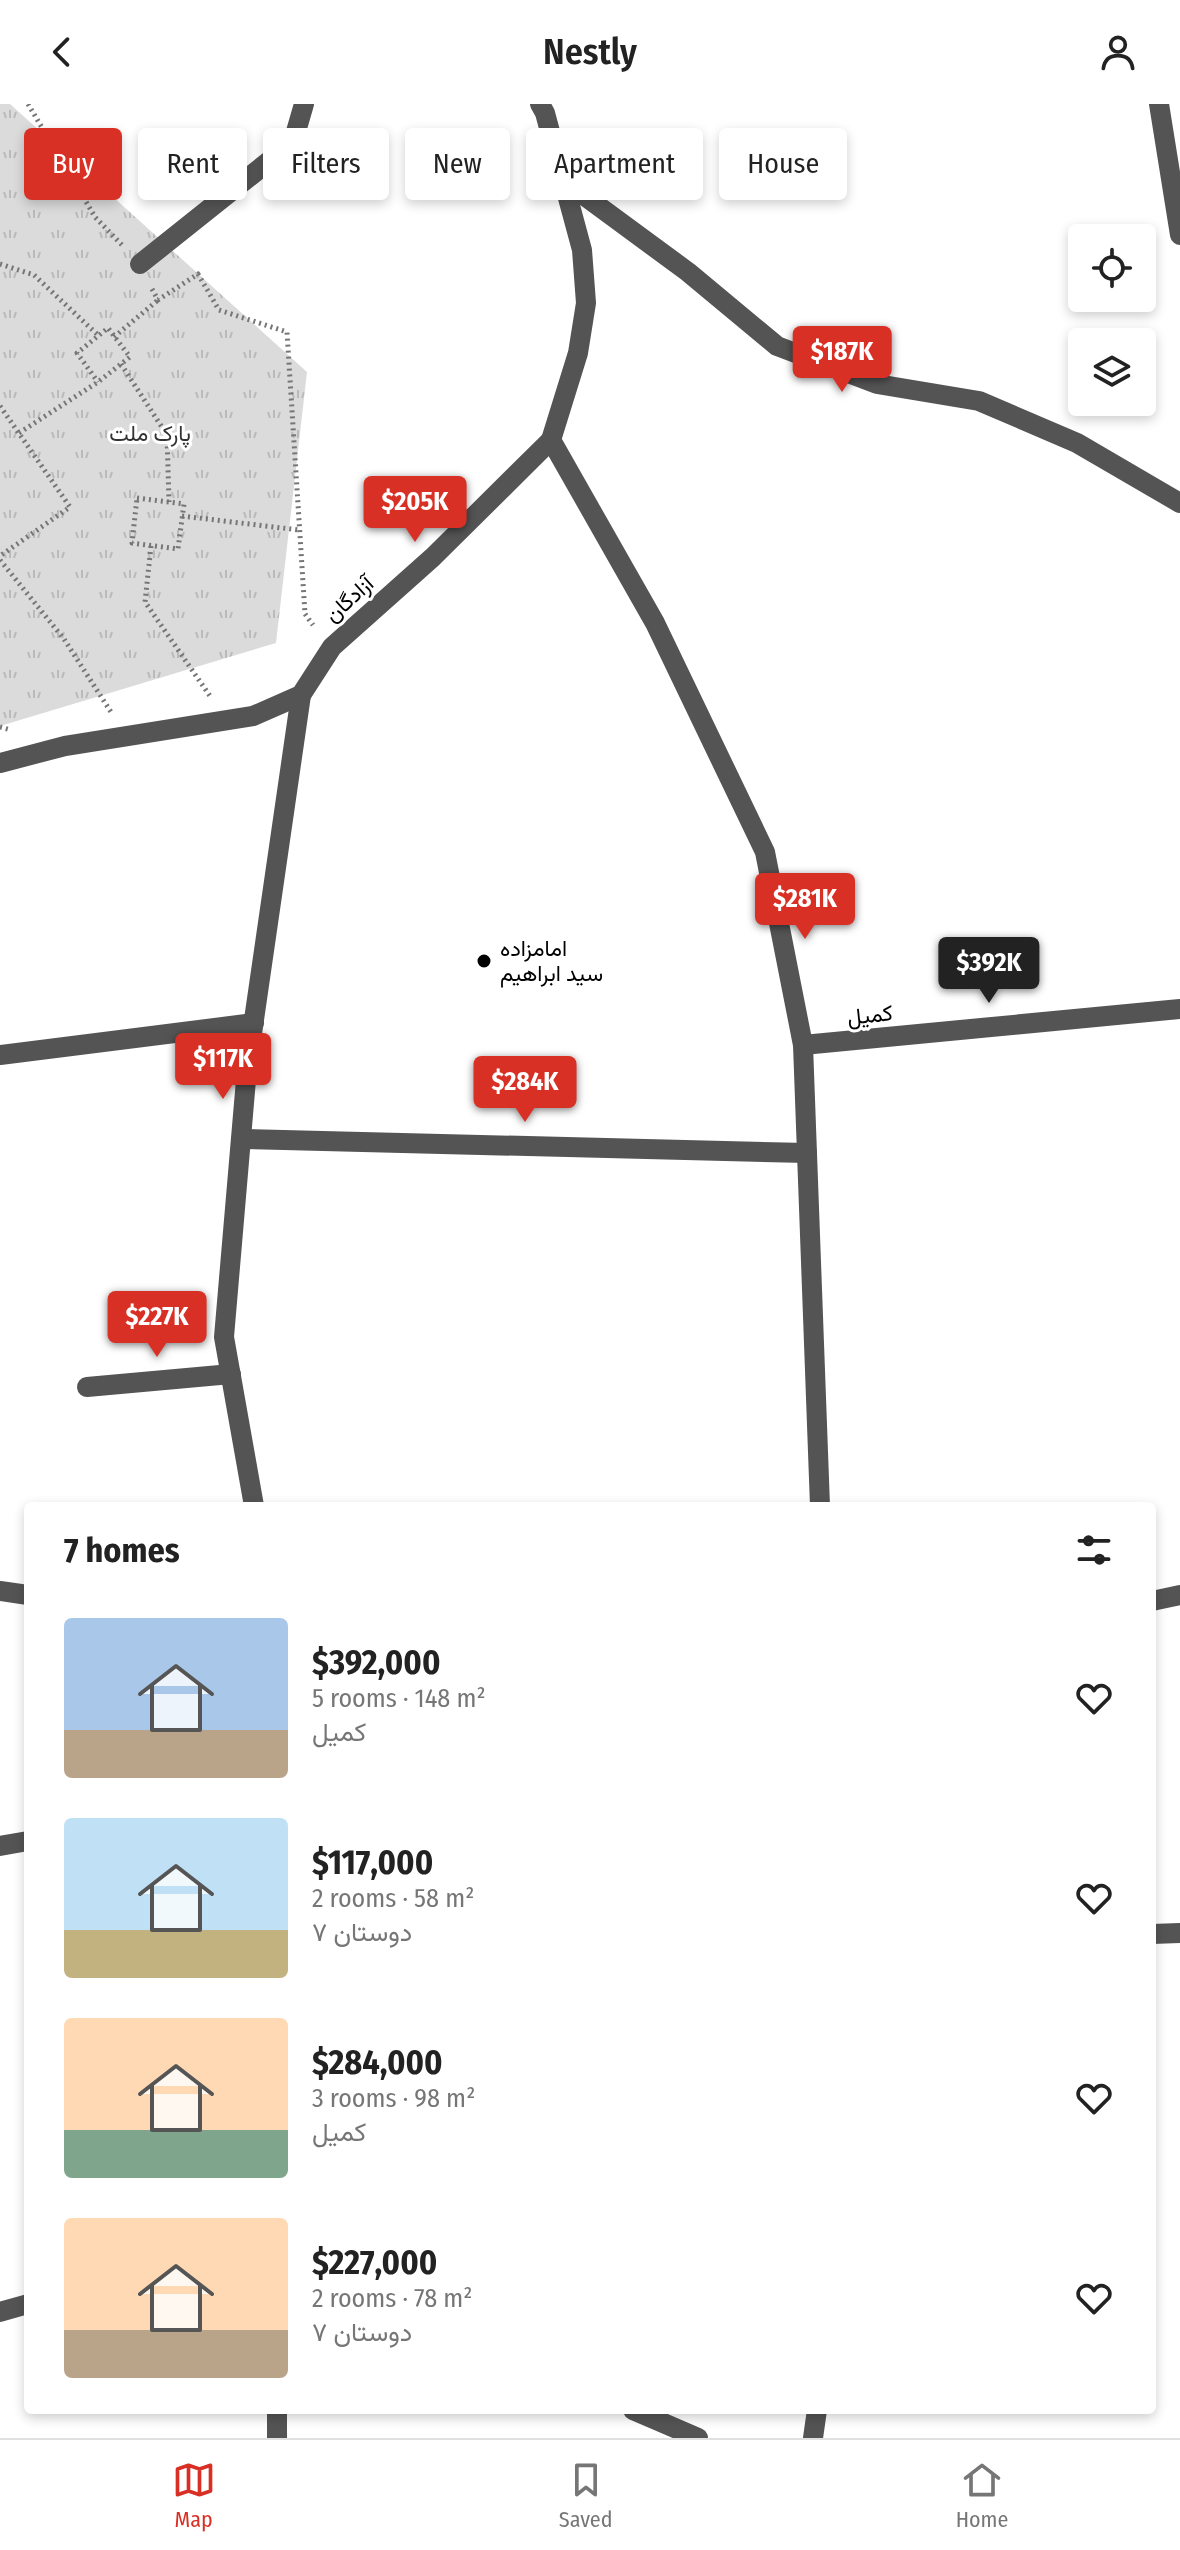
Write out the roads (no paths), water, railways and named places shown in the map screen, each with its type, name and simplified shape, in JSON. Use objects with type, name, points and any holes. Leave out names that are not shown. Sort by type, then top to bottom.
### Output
[{"type":"street","points":[[140,264],[293,142],[304,104]]},
{"type":"street","name":"آزادگان","points":[[540,104],[549,128]]},
{"type":"street","points":[[1159,104],[1180,235]]},
{"type":"street","name":"آزادگان","points":[[301,695],[332,647],[433,557],[551,440],[578,353],[586,303],[582,250],[568,200]]},
{"type":"street","points":[[590,200],[688,272],[777,346],[877,384],[979,401],[1077,443],[1180,503]]},
{"type":"street","points":[[551,440],[655,623],[765,852],[803,1045],[820,1502]]},
{"type":"street","points":[[0,763],[65,746],[253,716],[301,695]]},
{"type":"street","points":[[253,1502],[224,1337],[254,1023],[301,695]]},
{"type":"street","name":"کمیل","points":[[803,1045],[1180,1009]]},
{"type":"street","points":[[0,1055],[254,1023]]},
{"type":"street","points":[[242,1139],[807,1153]]},
{"type":"street","points":[[87,1387],[231,1374]]},
{"type":"street","points":[[0,1591],[24,1594]]},
{"type":"street","points":[[1156,1600],[1180,1595]]},
{"type":"street","points":[[0,1846],[24,1842]]},
{"type":"street","points":[[1156,1934],[1180,1933]]},
{"type":"street","points":[[0,2312],[24,2305]]},
{"type":"street","points":[[277,2414],[277,2438]]},
{"type":"street","points":[[642,2414],[698,2438]]},
{"type":"street","points":[[813,2438],[816,2414]]},
{"type":"place","name":"امامزاده سید ابراهیم","points":[[484,961]]},
{"type":"park label","name":"پارک ملت","points":[[150,433]]}]
